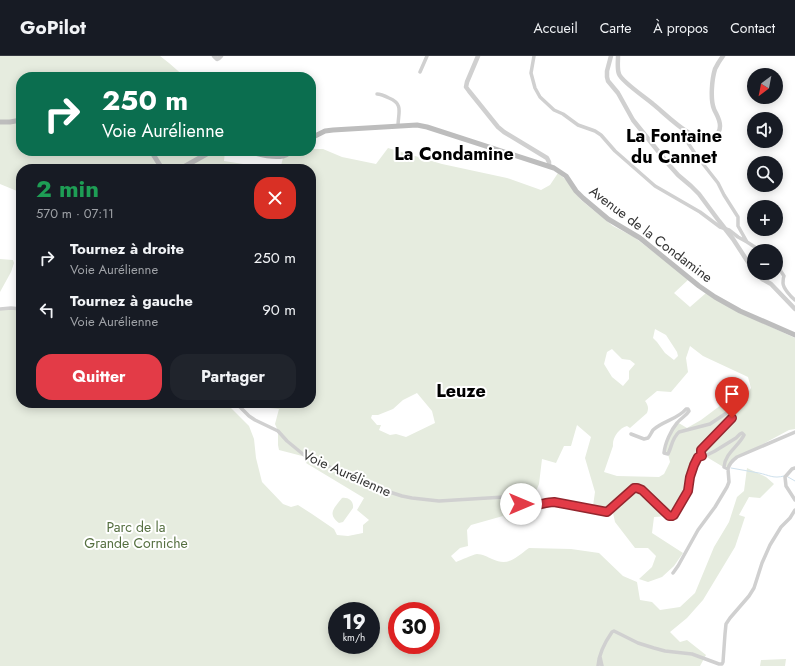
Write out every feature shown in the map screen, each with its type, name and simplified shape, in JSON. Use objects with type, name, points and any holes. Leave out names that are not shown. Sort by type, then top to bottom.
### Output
[{"type":"main road","points":[[0,122],[16,121]]},
{"type":"main road","name":"Avenue de la Condamine","points":[[316,134],[333,130],[417,125],[549,166],[566,176],[576,191],[608,219],[640,238],[715,298],[795,336]]},
{"type":"main road","points":[[189,164],[203,156]]},
{"type":"street","points":[[214,56],[217,59],[221,56]]},
{"type":"street","points":[[420,72],[427,56]]},
{"type":"street","points":[[478,56],[467,82],[466,87],[468,91],[498,127],[547,158],[550,162],[549,166]]},
{"type":"street","points":[[534,56],[531,73],[535,88],[540,97],[554,110],[563,114],[578,125],[595,131],[615,151],[655,186],[700,212],[720,227],[729,230],[750,244]]},
{"type":"street","points":[[611,56],[607,71],[608,81],[618,93],[633,120],[678,175],[699,194],[734,239],[747,261]]},
{"type":"street","points":[[618,56],[618,72],[621,78],[677,124],[698,138],[706,139],[716,135],[719,130],[720,122],[714,108],[712,95],[713,79],[716,69],[723,56]]},
{"type":"street","points":[[377,94],[394,100],[399,104],[398,126]]},
{"type":"street","points":[[693,135],[688,140],[688,143],[718,183],[738,218],[738,226],[747,242]]},
{"type":"street","points":[[783,274],[783,284],[790,296],[795,300]]},
{"type":"street","points":[[764,280],[771,284],[795,309]]},
{"type":"street","points":[[0,309],[16,308]]},
{"type":"street","name":"Voie Aurélienne","points":[[241,408],[255,420],[278,431],[287,441],[304,455],[347,475],[355,477],[365,484],[402,496],[439,501],[522,496],[528,493],[529,496],[522,502],[522,505],[530,506],[554,502],[607,512],[634,488],[637,488],[642,490],[669,516],[672,516],[679,508],[688,491],[690,477],[698,457],[702,456]]},
{"type":"street","points":[[631,434],[644,439],[648,438],[654,430],[669,420],[681,415],[686,409],[688,410],[689,411],[687,414],[678,422],[668,439],[664,450],[664,453],[668,454],[672,442],[676,434],[679,432],[710,424],[728,412],[731,413],[732,418],[701,450],[702,456],[705,456],[742,433],[744,435],[743,437],[734,446],[724,464],[724,467],[728,469]]},
{"type":"street","points":[[673,573],[696,533],[715,507],[727,487],[729,482],[728,467],[733,460],[795,432]]},
{"type":"street","points":[[795,468],[785,477],[786,486],[795,500]]},
{"type":"street","points":[[598,666],[599,657],[608,637],[614,631],[654,648],[665,651],[692,654],[719,664],[724,664],[726,624],[754,588],[762,563],[770,545],[795,510]]},
{"type":"street","points":[[599,657],[601,658],[602,666]]},
{"type":"green space","points":[[0,56],[160,56],[179,72],[16,72],[16,156],[224,156],[224,161],[243,164],[16,164],[16,191],[0,184]]},
{"type":"green space","name":"Parc de la Grande Corniche","points":[[388,148],[442,164],[507,178],[541,190],[550,185],[558,173],[565,179],[581,200],[613,226],[634,237],[689,279],[674,293],[690,307],[706,293],[732,309],[795,338],[795,429],[789,430],[733,460],[728,467],[725,468],[705,456],[698,457],[694,465],[688,491],[673,517],[654,517],[652,533],[683,553],[674,566],[662,577],[648,582],[639,579],[652,567],[656,556],[648,548],[635,548],[615,522],[613,513],[597,511],[593,506],[595,492],[585,458],[591,437],[577,425],[571,446],[564,446],[556,463],[542,459],[539,484],[536,491],[522,502],[522,505],[547,502],[560,504],[529,513],[509,522],[503,516],[471,525],[467,530],[468,546],[460,548],[451,556],[456,562],[477,554],[503,562],[516,558],[529,548],[571,549],[599,553],[623,576],[637,582],[640,600],[652,602],[660,610],[680,607],[695,593],[714,547],[729,522],[737,497],[744,491],[747,468],[766,477],[774,484],[760,498],[749,497],[739,515],[745,517],[735,547],[703,600],[687,618],[670,632],[680,642],[687,640],[706,655],[700,666],[0,666],[0,309],[16,309],[16,408],[231,408],[249,426],[254,439],[256,458],[262,482],[283,504],[291,507],[298,505],[334,529],[337,535],[348,536],[363,533],[363,525],[369,520],[357,510],[364,498],[306,463],[306,457],[279,450],[278,431],[275,424],[279,409],[269,408],[316,408],[316,164],[281,164],[283,158],[289,156],[316,156],[316,149],[323,149],[342,157],[376,164]],"holes":[[[655,329],[666,335],[677,352],[678,356],[674,360],[665,353],[653,338]],[[690,346],[703,356],[748,377],[751,388],[740,406],[731,413],[721,405],[701,420],[687,428],[677,422],[668,439],[664,453],[668,454],[670,462],[664,474],[659,477],[617,476],[604,472],[615,437],[619,431],[627,426],[630,428],[647,413],[648,407],[645,401],[657,391],[671,392],[688,372],[686,358]],[[612,349],[622,359],[630,360],[635,364],[629,371],[629,379],[623,386],[612,377],[604,364],[607,352]],[[417,393],[432,411],[435,423],[406,437],[396,434],[390,435],[379,430],[381,425],[377,425],[371,418],[372,415],[378,415],[393,409],[403,400]]]},
{"type":"green space","points":[[0,259],[13,260],[14,263],[11,272],[0,292]]},
{"type":"green space","points":[[342,498],[350,500],[353,503],[353,508],[343,522],[339,523],[333,517],[333,511]]},
{"type":"green space","points":[[786,659],[785,666],[760,666],[761,660]]},
{"type":"waterway","points":[[731,468],[774,477],[784,476]]},
{"type":"waterway","points":[[788,477],[795,481]]},
{"type":"district","name":"La Fontaine du Cannet","points":[[674,146]]},
{"type":"district","name":"La Condamine","points":[[454,154]]},
{"type":"district","name":"Leuze","points":[[461,391]]},
{"type":"route","points":[[521,504],[530,506],[554,502],[607,512],[634,488],[637,488],[642,490],[669,516],[672,516],[679,508],[688,491],[694,465],[698,457],[702,456],[701,450],[732,418]]}]
